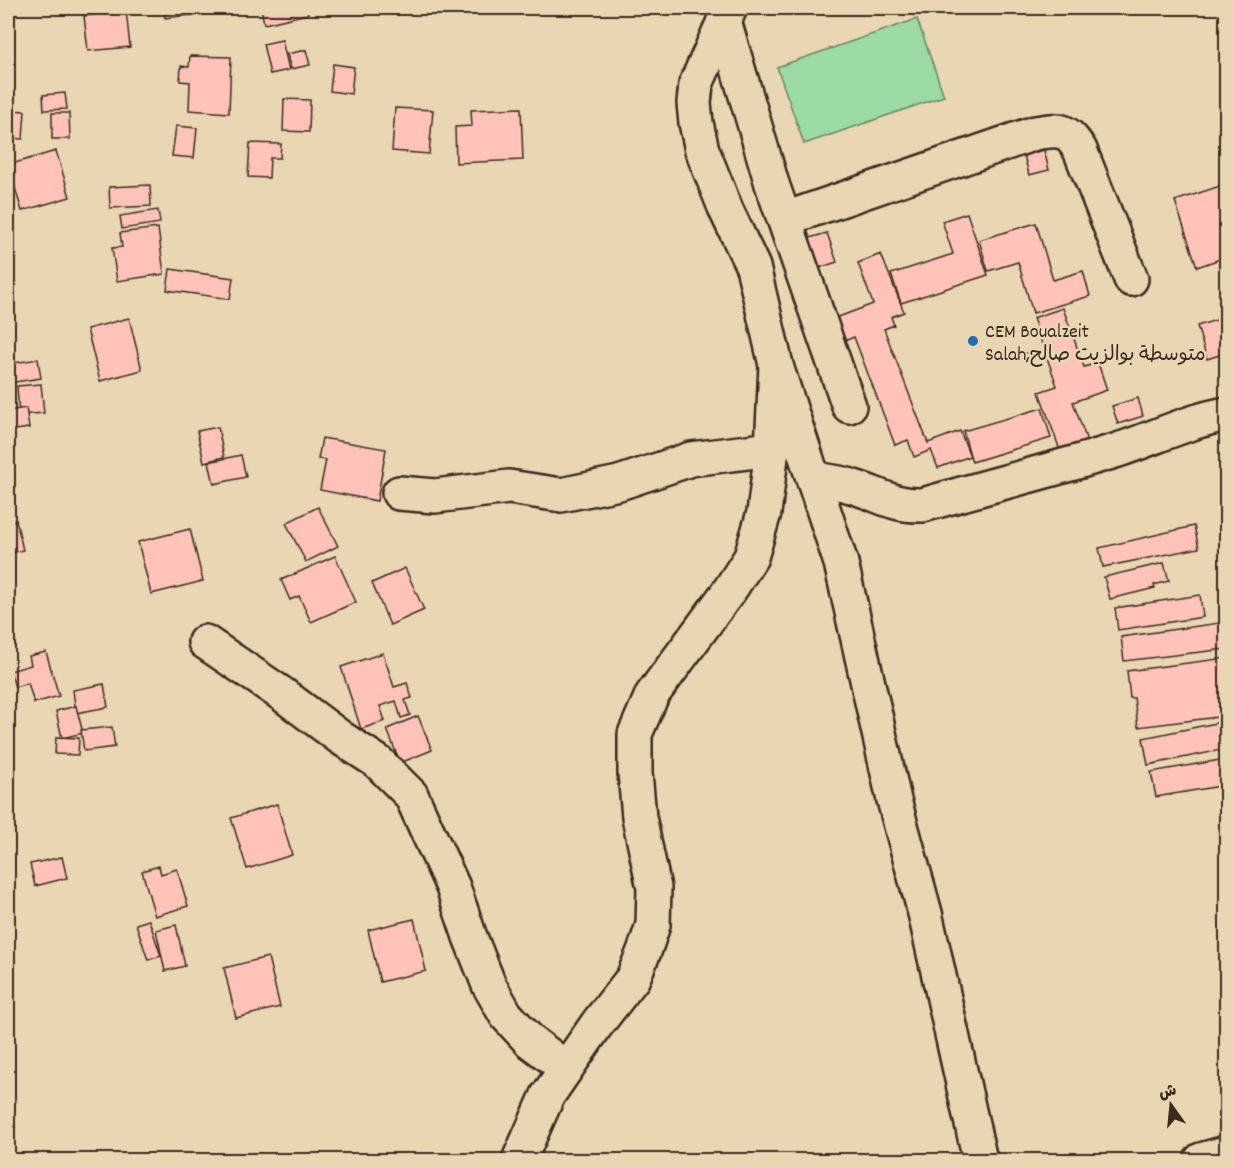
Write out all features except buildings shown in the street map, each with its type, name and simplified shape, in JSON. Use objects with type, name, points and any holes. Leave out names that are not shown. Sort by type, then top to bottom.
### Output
[{"type":"street","points":[[727,14],[772,184],[849,406]]},
{"type":"street","points":[[727,14],[696,84],[694,103],[696,123],[702,150],[726,210],[753,267],[776,365],[841,563],[894,800],[925,914],[980,1161]]},
{"type":"street","points":[[785,219],[1035,134],[1055,130],[1071,136],[1080,150],[1131,279]]},
{"type":"street","points":[[519,1161],[548,1095],[633,978],[653,925],[654,888],[639,817],[635,773],[635,734],[652,695],[729,591],[751,557],[764,513],[772,449],[776,365]]},
{"type":"street","points":[[814,479],[850,485],[890,502],[923,505],[1102,455],[1154,438],[1203,418],[1227,414]]},
{"type":"street","points":[[399,493],[435,496],[509,487],[561,495],[619,483],[691,459],[772,449]]},
{"type":"street","points":[[204,642],[378,762],[411,795],[453,887],[489,985],[506,1014],[530,1041],[566,1068]]},
{"type":"street","points":[[1201,1161],[1227,1153]]},
{"type":"green space","points":[[917,19],[944,96],[804,144],[777,67]]},
{"type":"place","name":"CEM Boualzeit Salah;متوسطة بوالزيت صالح","points":[[973,341]]}]
